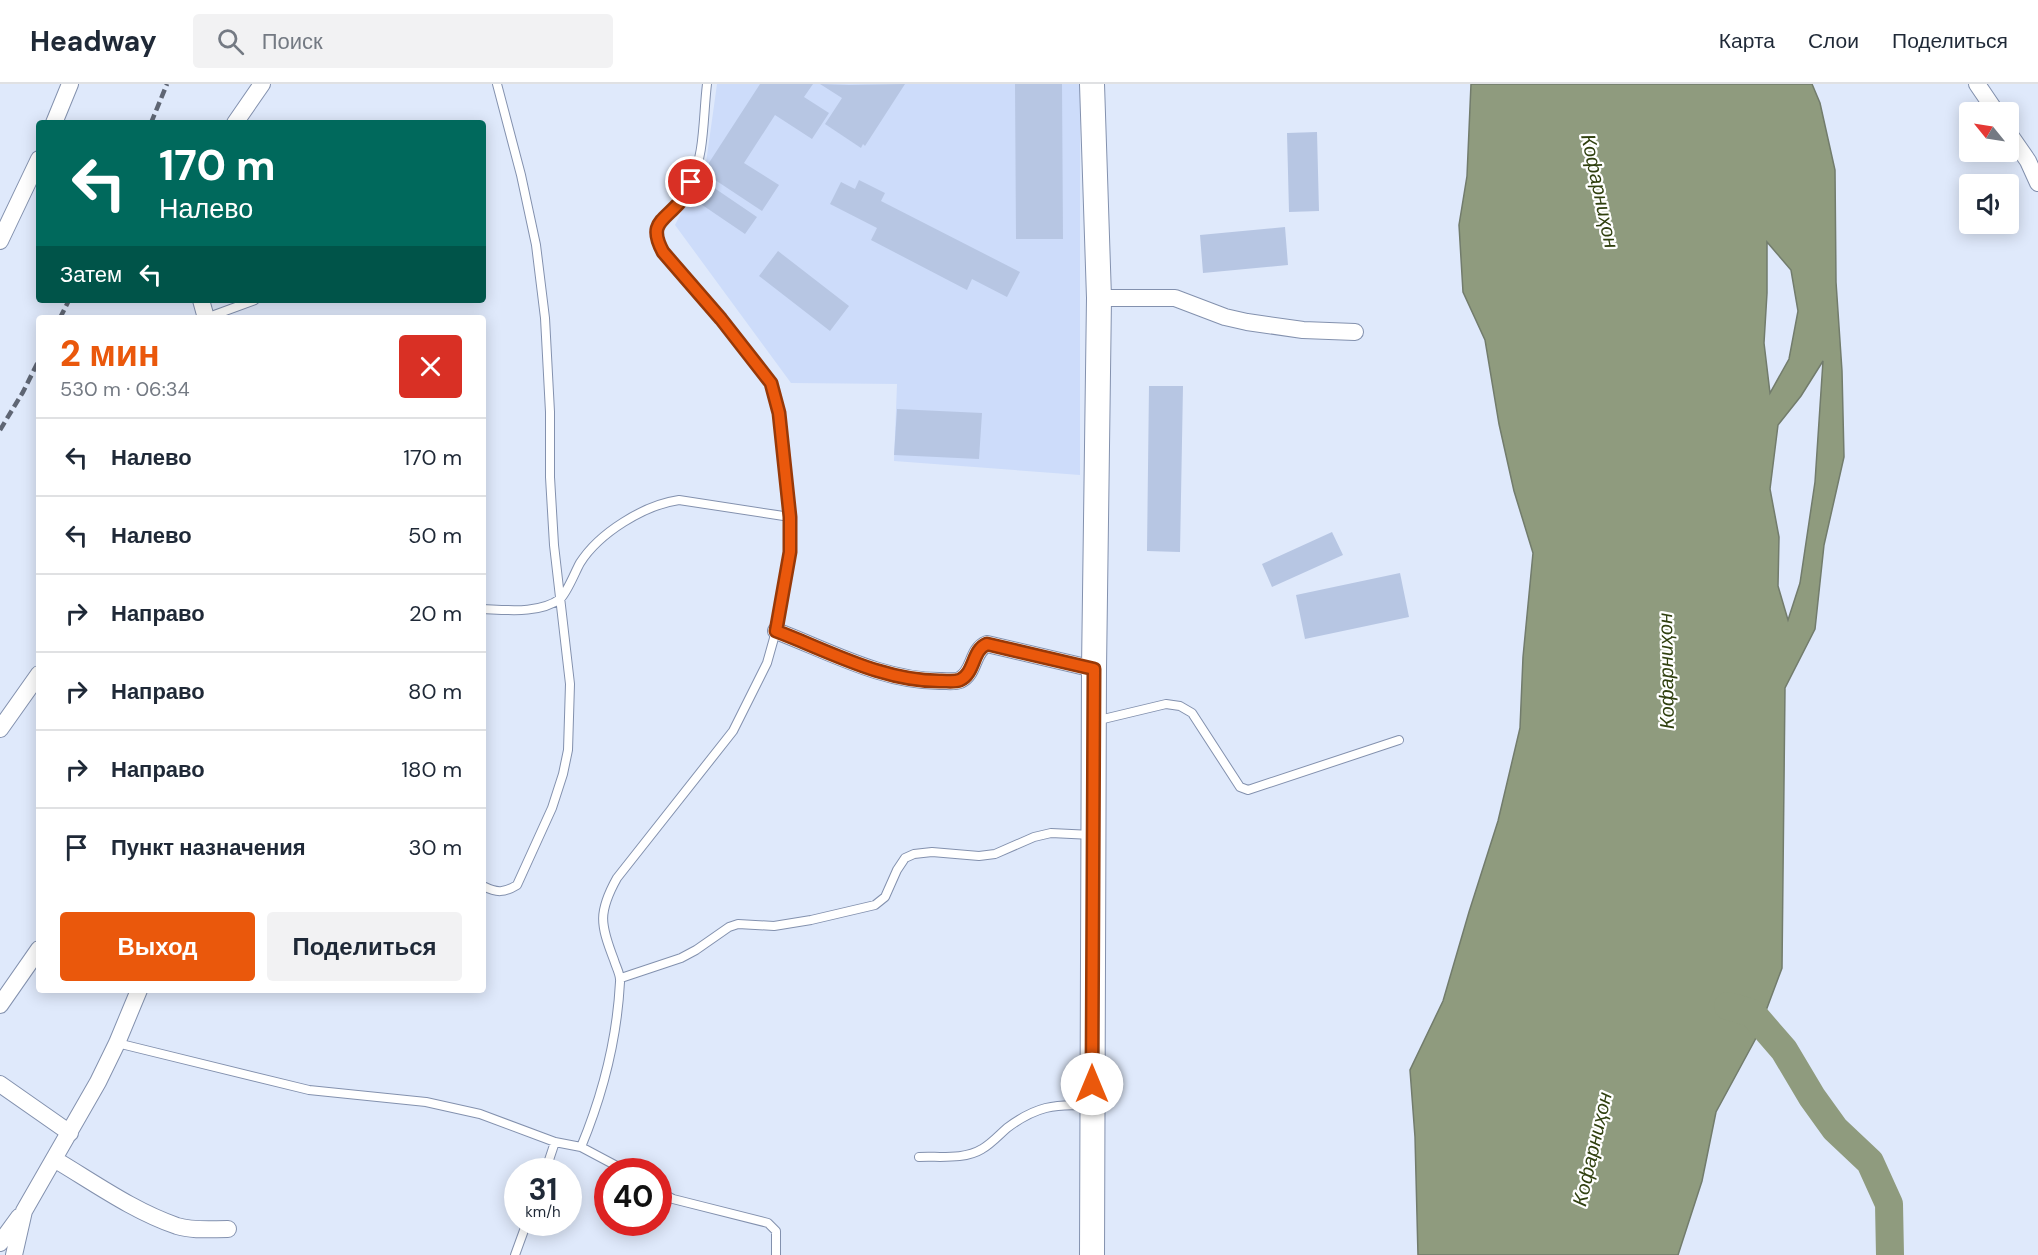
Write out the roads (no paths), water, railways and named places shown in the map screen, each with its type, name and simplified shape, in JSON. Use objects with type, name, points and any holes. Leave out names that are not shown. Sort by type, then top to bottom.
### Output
[{"type":"street","points":[[55,120],[70,84]]},
{"type":"street","points":[[237,120],[262,84]]},
{"type":"street","points":[[1092,84],[1100,298],[1094,669],[1092,1255]]},
{"type":"street","points":[[1977,84],[1989,102]]},
{"type":"street","points":[[2019,148],[2038,183]]},
{"type":"street","points":[[0,241],[36,165]]},
{"type":"street","points":[[1100,298],[1175,298],[1225,317],[1247,322],[1303,330],[1355,332]]},
{"type":"street","points":[[776,631],[864,667],[897,676],[932,681],[957,681],[964,678],[979,650],[987,644],[1094,669]]},
{"type":"street","points":[[0,729],[36,678]]},
{"type":"street","points":[[0,1005],[36,953]]},
{"type":"street","points":[[0,1243],[24,1210],[70,1133],[117,1043],[138,993]]},
{"type":"street","points":[[0,1084],[70,1133]]},
{"type":"street","points":[[54,1159],[132,1206],[178,1226],[200,1230],[228,1229]]},
{"type":"street","points":[[14,1255],[24,1210]]},
{"type":"lane","points":[[486,888],[495,892],[508,890],[517,885],[552,808],[568,750],[570,684],[554,545],[550,477],[550,412],[544,318],[536,245],[521,175],[497,84]]},
{"type":"lane","points":[[581,1147],[596,1110],[609,1061],[621,978],[604,934],[603,911],[608,895],[617,878],[733,731],[767,663],[776,631],[790,552],[790,517],[779,413],[771,383],[721,319],[663,252],[657,241],[658,222],[680,202],[691,182],[700,155],[706,84]]},
{"type":"lane","points":[[214,315],[247,303]]},
{"type":"lane","points":[[486,609],[526,610],[561,598],[589,549],[605,535],[661,502],[679,500],[790,517]]},
{"type":"lane","points":[[1094,721],[1166,704],[1180,706],[1192,713],[1240,787],[1248,790],[1399,740]]},
{"type":"lane","points":[[621,978],[681,958],[729,927],[738,924],[774,926],[811,921],[875,905],[885,897],[905,858],[914,854],[932,852],[979,856],[995,854],[1034,837],[1051,833],[1093,835]]},
{"type":"lane","points":[[117,1043],[309,1089],[426,1102],[480,1114],[555,1142],[581,1147],[602,1158]]},
{"type":"lane","points":[[918,1157],[967,1155],[983,1149],[1009,1127],[1043,1107],[1068,1104],[1092,1106]]},
{"type":"lane","points":[[549,1158],[555,1142]]},
{"type":"lane","points":[[672,1198],[768,1223],[776,1231],[776,1255]]},
{"type":"lane","points":[[515,1255],[522,1236]]},
{"type":"water","name":"Кофарниҳон","points":[[1471,84],[1812,84],[1820,103],[1835,170],[1836,282],[1842,371],[1844,457],[1824,545],[1815,629],[1785,688],[1782,968],[1755,1040],[1716,1112],[1702,1181],[1678,1255],[1418,1255],[1415,1137],[1410,1070],[1443,1001],[1498,821],[1520,728],[1523,657],[1533,553],[1514,491],[1499,424],[1485,340],[1463,292],[1459,225],[1467,176]],"holes":[[[1767,242],[1791,270],[1798,311],[1789,359],[1770,393],[1764,343]],[[1823,361],[1815,482],[1800,583],[1788,620],[1778,586],[1779,537],[1770,489],[1778,425],[1801,396]]]},
{"type":"waterway","points":[[1728,1006],[1752,1013],[1784,1050],[1812,1097],[1835,1129],[1870,1162],[1889,1204],[1890,1255]]},
{"type":"railway","points":[[152,120],[167,84]]},
{"type":"railway","points":[[62,315],[68,303]]},
{"type":"railway","points":[[0,430],[36,366]]}]
